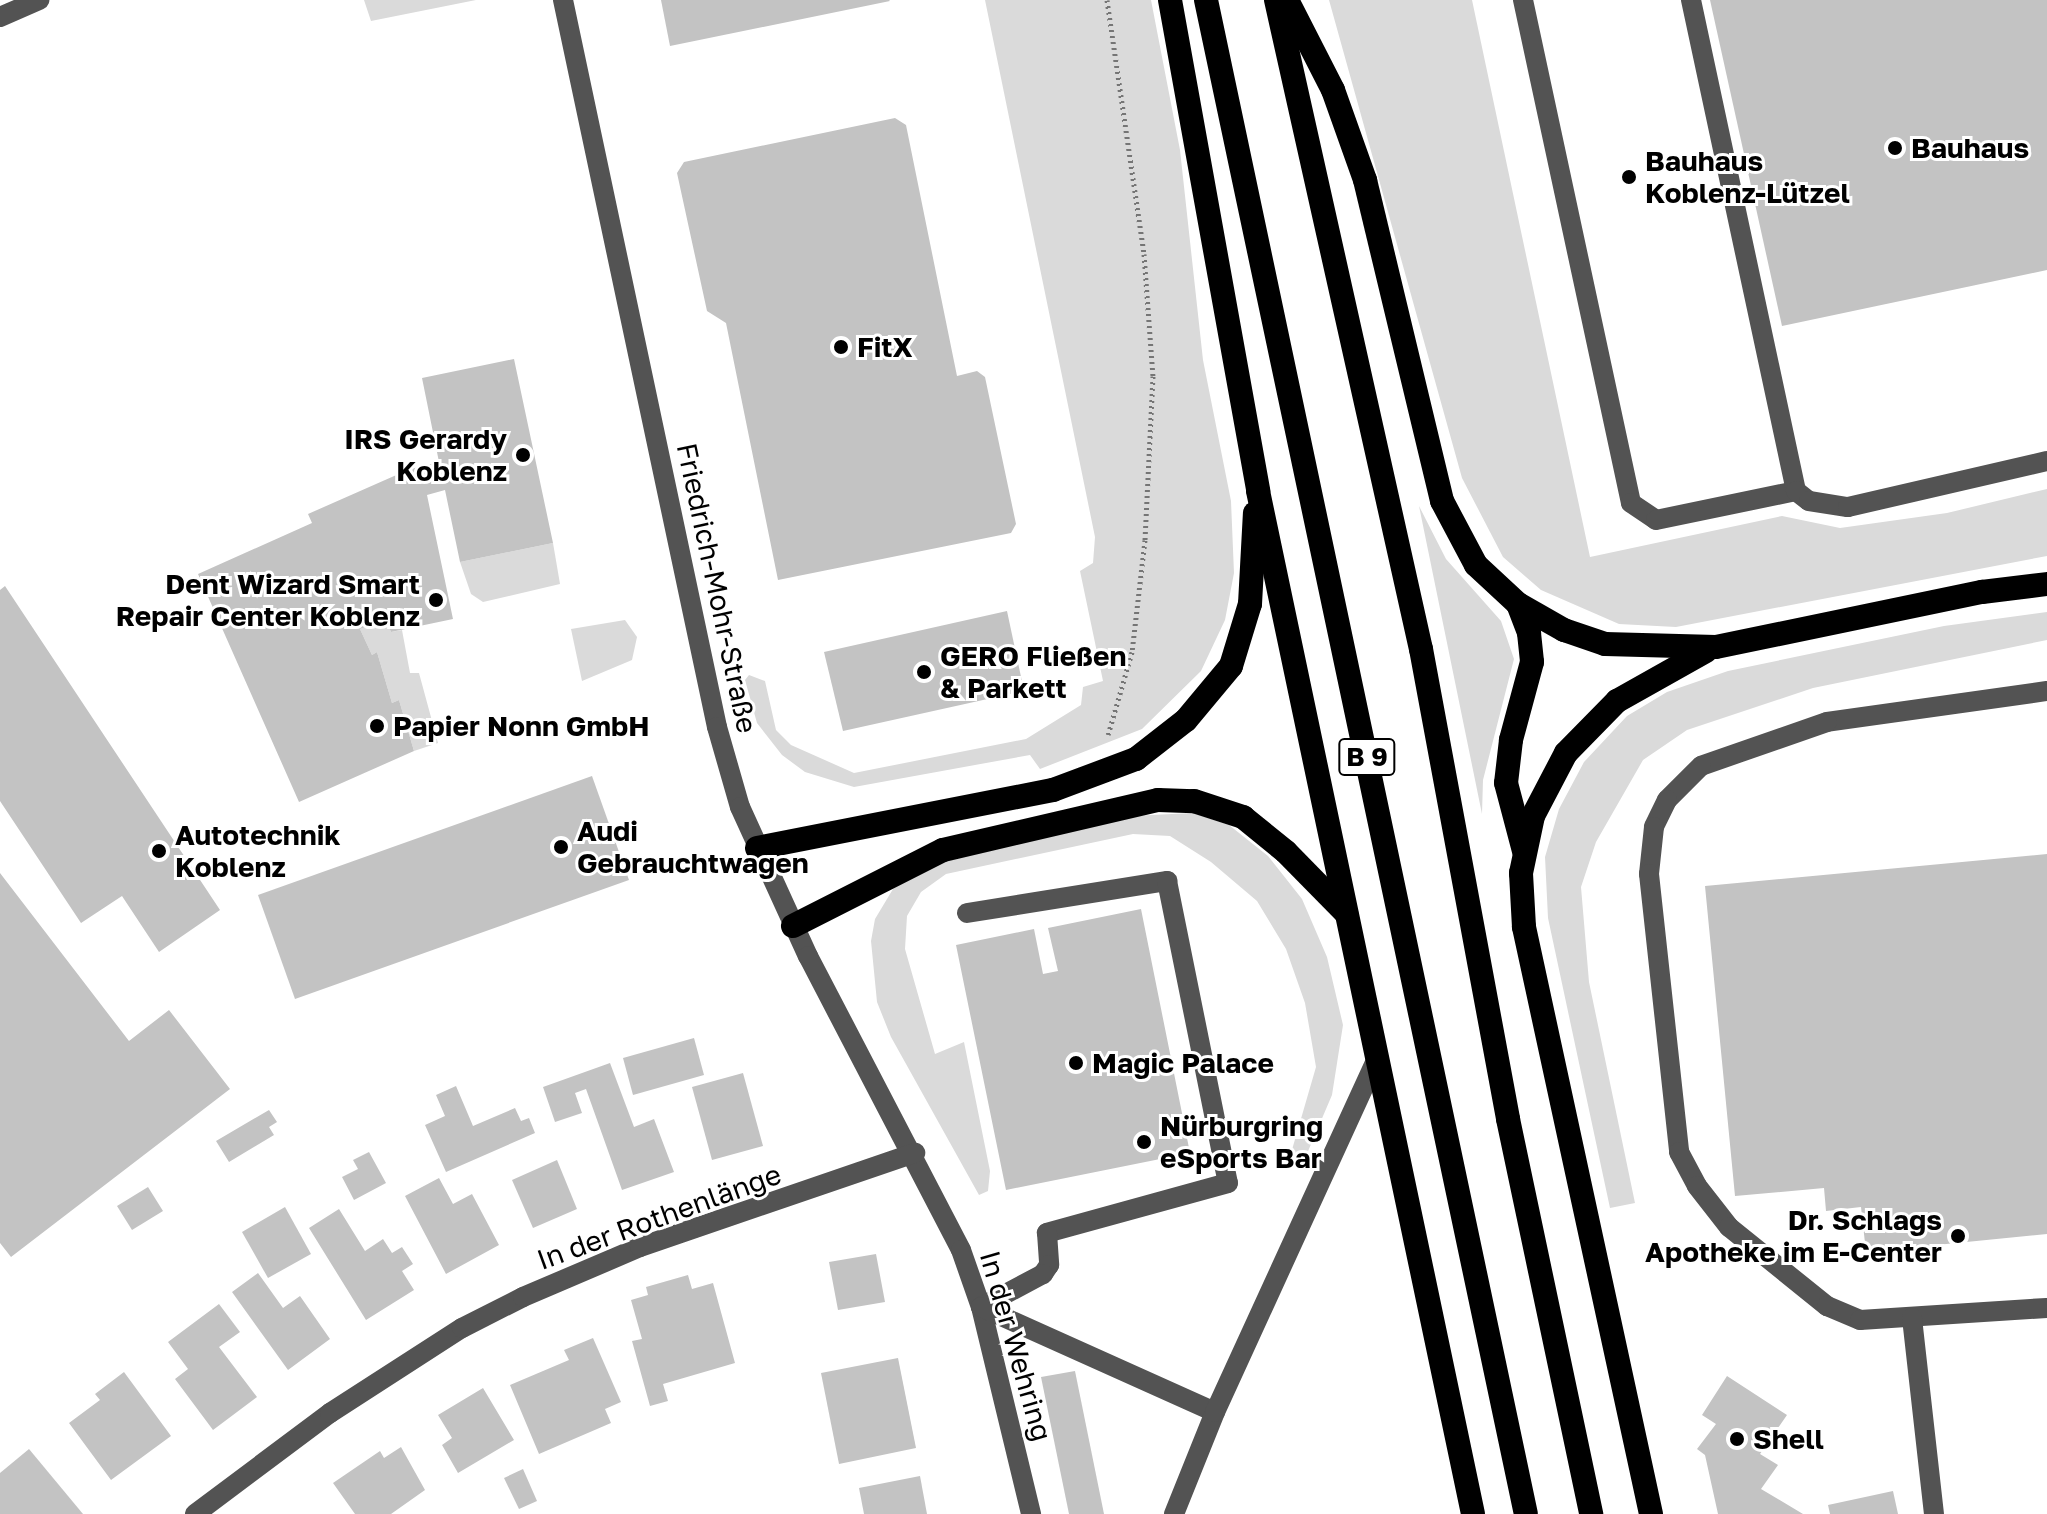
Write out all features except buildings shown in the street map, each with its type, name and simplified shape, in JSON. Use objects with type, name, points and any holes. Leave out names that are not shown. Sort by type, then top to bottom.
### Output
[{"type":"highway","points":[[1170,0],[1258,491],[1473,1514]]},
{"type":"highway","name":"B 9","points":[[1206,0],[1526,1514]]},
{"type":"highway","name":"B 9","points":[[1276,0],[1421,649],[1508,1119],[1591,1514]]},
{"type":"highway","points":[[1287,0],[1333,90],[1365,180],[1442,501],[1476,565],[1518,604],[1564,630],[1605,644],[1716,647],[1982,592],[2047,584]]},
{"type":"highway","points":[[757,848],[1053,790],[1115,770],[1166,739],[1231,666],[1250,604],[1258,491]]},
{"type":"highway","points":[[1518,604],[1529,633],[1532,662],[1511,740],[1506,783],[1524,851],[1524,927],[1651,1514]]},
{"type":"highway","points":[[1524,851],[1547,783],[1591,725],[1635,689],[1716,647]]},
{"type":"highway","points":[[793,926],[943,850],[1158,800],[1194,801],[1243,817],[1286,852],[1347,914]]},
{"type":"street","points":[[0,17],[39,0]]},
{"type":"street","name":"Friedrich-Mohr-Straße","points":[[563,0],[717,727],[757,848],[793,926],[915,1153]]},
{"type":"street","points":[[1523,0],[1631,503],[1656,520],[1796,491],[1817,504],[1848,507],[2047,461]]},
{"type":"street","points":[[1691,0],[1796,491]]},
{"type":"street","points":[[2047,691],[1872,713],[1753,744],[1701,766],[1682,782],[1654,827],[1649,847],[1679,1152],[1686,1170],[1737,1235],[1827,1306],[1860,1320],[2047,1308]]},
{"type":"street","points":[[967,913],[1167,881],[1228,1183],[1047,1233],[1049,1265],[1043,1274],[981,1307]]},
{"type":"street","points":[[1174,1514],[1215,1412],[1377,1058]]},
{"type":"street","name":"In der Wehring","points":[[915,1153],[961,1250],[981,1307],[1031,1514]]},
{"type":"street","name":"In der Rothenlänge","points":[[195,1514],[356,1396],[523,1297],[640,1247],[915,1153]]},
{"type":"street","points":[[981,1307],[1215,1412]]},
{"type":"street","points":[[1912,1318],[1934,1514]]},
{"type":"path","points":[[1107,0],[1144,254],[1153,376],[1145,540],[1133,638],[1107,741],[1115,770]]},
{"type":"shaded area","points":[[364,0],[476,0],[371,21]]},
{"type":"shaded area","points":[[985,0],[1151,0],[1180,150],[1203,360],[1231,501],[1234,573],[1225,620],[1201,671],[1142,729],[1040,769],[1030,755],[854,787],[805,772],[782,755],[757,723],[745,680],[749,675],[765,681],[776,730],[791,745],[854,773],[1026,739],[1081,705],[1083,687],[1103,681],[1080,571],[1093,563],[1095,537]]},
{"type":"shaded area","points":[[1329,0],[1472,0],[1590,557],[1782,516],[1840,528],[1947,513],[2047,489],[2047,556],[1676,627],[1619,624],[1541,590],[1503,557],[1462,478]]},
{"type":"shaded area","points":[[1419,506],[1446,559],[1501,621],[1514,659],[1483,780],[1482,814]]},
{"type":"shaded area","points":[[553,543],[560,584],[483,602],[471,594],[460,562]]},
{"type":"shaded area","points":[[2047,612],[2047,640],[1813,688],[1687,730],[1643,760],[1596,842],[1581,887],[1589,982],[1635,1203],[1610,1208],[1548,918],[1545,857],[1559,809],[1584,762],[1627,716],[1667,692],[1728,671],[1944,626]]},
{"type":"shaded area","points":[[386,620],[391,632],[402,630],[410,673],[419,673],[438,743],[414,751],[399,700],[392,703],[377,652],[372,655],[360,629]]},
{"type":"shaded area","points":[[625,620],[637,637],[632,660],[582,681],[571,629]]},
{"type":"shaded area","points":[[1193,813],[1229,825],[1268,856],[1302,899],[1327,957],[1343,1025],[1332,1095],[1300,1170],[1289,1160],[1316,1067],[1305,1003],[1286,949],[1257,901],[1211,862],[1170,836],[1133,834],[946,874],[921,892],[907,916],[905,949],[935,1054],[964,1042],[990,1171],[988,1191],[979,1195],[891,1037],[877,1002],[871,941],[875,919],[893,889],[926,866],[1130,816]]},
{"type":"place","name":"Bauhaus","points":[[1895,148]]},
{"type":"place","name":"Bauhaus Koblenz-Lützel","points":[[1629,177]]},
{"type":"place","name":"FitX","points":[[841,347]]},
{"type":"place","name":"IRS Gerardy Koblenz","points":[[523,455]]},
{"type":"place","name":"Dent Wizard Smart Repair Center Koblenz","points":[[436,600]]},
{"type":"place","name":"GERO Fließen & Parkett","points":[[924,672]]},
{"type":"place","name":"Papier Nonn GmbH","points":[[377,726]]},
{"type":"place","name":"Audi Gebrauchtwagen","points":[[561,847]]},
{"type":"place","name":"Autotechnik Koblenz","points":[[159,851]]},
{"type":"place","name":"Magic Palace","points":[[1076,1063]]},
{"type":"place","name":"Nürburgring eSports Bar","points":[[1144,1142]]},
{"type":"place","name":"Dr. Schlags Apotheke im E-Center","points":[[1958,1236]]},
{"type":"place","name":"Shell","points":[[1737,1439]]}]
